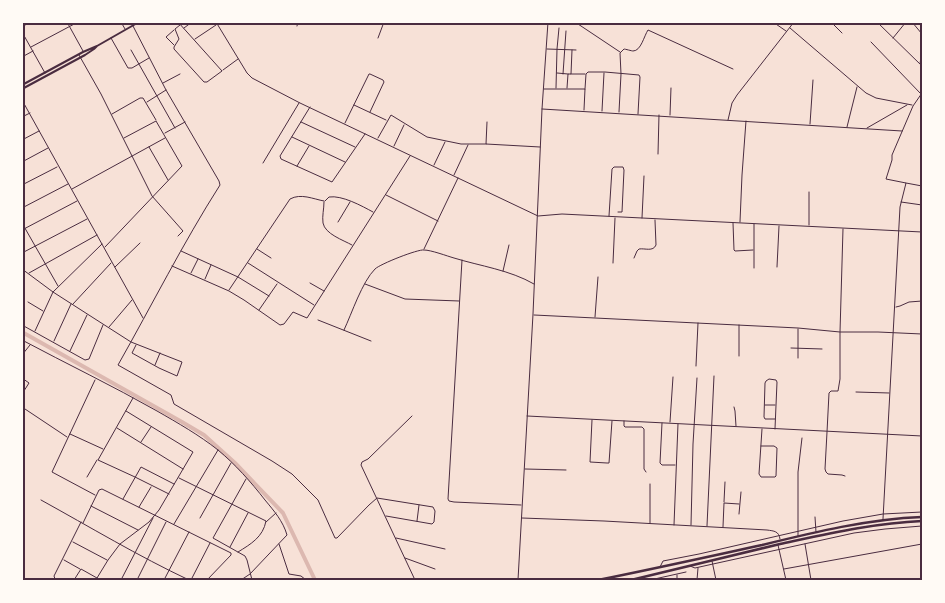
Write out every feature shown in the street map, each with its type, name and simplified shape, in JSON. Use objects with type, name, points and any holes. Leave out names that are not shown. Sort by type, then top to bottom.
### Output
[{"type":"highway","points":[[598,580],[607,580],[844,526],[922,517]]},
{"type":"highway","points":[[631,580],[863,527],[922,521]]},
{"type":"main road","points":[[22,85],[97,46],[138,22]]},
{"type":"main road","points":[[22,89],[81,57],[97,46]]},
{"type":"street","points":[[22,26],[30,22]]},
{"type":"street","points":[[68,22],[83,52]]},
{"type":"street","points":[[31,48],[78,22]]},
{"type":"street","points":[[121,22],[125,30]]},
{"type":"street","points":[[178,22],[222,71]]},
{"type":"street","points":[[183,28],[192,22]]},
{"type":"street","points":[[297,26],[298,22]]},
{"type":"street","points":[[378,38],[384,22]]},
{"type":"street","points":[[518,580],[548,22]]},
{"type":"street","points":[[574,22],[620,53]]},
{"type":"street","points":[[773,22],[787,31]]},
{"type":"street","points":[[728,120],[732,103],[737,95],[794,22]]},
{"type":"street","points":[[831,22],[842,33]]},
{"type":"street","points":[[877,22],[922,66]]},
{"type":"street","points":[[893,38],[906,22]]},
{"type":"street","points":[[912,22],[922,34]]},
{"type":"street","points":[[194,40],[217,23],[247,73],[252,78],[538,216],[562,214],[922,232]]},
{"type":"street","points":[[180,25],[166,37],[175,46],[174,49],[206,83],[239,59]]},
{"type":"street","points":[[133,26],[166,90],[220,181],[220,185],[180,251],[118,365],[171,395],[174,404],[292,474],[319,502],[334,538],[337,538],[377,498],[420,504],[434,508],[436,511],[434,522],[431,524],[386,516]]},
{"type":"street","points":[[556,88],[558,28]]},
{"type":"street","points":[[790,28],[872,97],[913,106]]},
{"type":"street","points":[[175,29],[179,39],[175,46]]},
{"type":"street","points":[[620,53],[624,49],[636,51],[647,30],[649,30],[733,69]]},
{"type":"street","points":[[563,74],[566,31]]},
{"type":"street","points":[[22,32],[44,73]]},
{"type":"street","points":[[111,38],[128,68],[130,69],[150,58]]},
{"type":"street","points":[[870,42],[922,94],[913,106],[892,155],[886,179],[922,186]]},
{"type":"street","points":[[546,49],[576,50]]},
{"type":"street","points":[[131,50],[174,128]]},
{"type":"street","points":[[567,89],[572,50]]},
{"type":"street","points":[[22,57],[33,51]]},
{"type":"street","points":[[619,113],[620,53]]},
{"type":"street","points":[[79,54],[112,114],[152,196],[186,235]]},
{"type":"street","points":[[919,63],[922,59]]},
{"type":"street","points":[[556,73],[586,74],[588,72],[604,72],[638,75],[640,77],[638,114]]},
{"type":"street","points":[[602,112],[604,72]]},
{"type":"street","points":[[163,83],[180,74]]},
{"type":"street","points":[[345,123],[369,74],[372,74],[383,80],[384,83],[370,112]]},
{"type":"street","points":[[584,111],[586,74]]},
{"type":"street","points":[[810,125],[813,80]]},
{"type":"street","points":[[847,127],[858,86]]},
{"type":"street","points":[[670,116],[671,88]]},
{"type":"street","points":[[544,89],[585,89]]},
{"type":"street","points":[[146,102],[166,90]]},
{"type":"street","points":[[104,248],[182,166],[143,98],[112,114]]},
{"type":"street","points":[[22,100],[143,319]]},
{"type":"street","points":[[263,163],[300,102]]},
{"type":"street","points":[[866,128],[908,104]]},
{"type":"street","points":[[354,105],[387,120]]},
{"type":"street","points":[[310,107],[280,157],[281,159],[332,182],[365,133]]},
{"type":"street","points":[[542,109],[903,131]]},
{"type":"street","points":[[22,117],[30,113]]},
{"type":"street","points":[[378,139],[389,116],[392,115],[427,138],[468,144],[541,147]]},
{"type":"street","points":[[658,154],[659,115]]},
{"type":"street","points":[[124,138],[156,121]]},
{"type":"street","points":[[740,223],[746,121]]},
{"type":"street","points":[[164,133],[185,122]]},
{"type":"street","points":[[301,122],[356,148]]},
{"type":"street","points":[[486,144],[487,122]]},
{"type":"street","points":[[394,147],[405,124]]},
{"type":"street","points":[[22,140],[39,131]]},
{"type":"street","points":[[71,189],[166,137]]},
{"type":"street","points":[[292,137],[346,163]]},
{"type":"street","points":[[434,166],[445,141]]},
{"type":"street","points":[[453,175],[468,144]]},
{"type":"street","points":[[296,166],[310,145]]},
{"type":"street","points":[[149,146],[168,180]]},
{"type":"street","points":[[22,162],[48,147]]},
{"type":"street","points":[[172,266],[229,291],[280,325],[294,312],[307,318],[411,156]]},
{"type":"street","points":[[22,185],[59,166]]},
{"type":"street","points":[[609,217],[612,169],[614,167],[623,168],[624,170],[622,212],[618,212]]},
{"type":"street","points":[[642,218],[644,176]]},
{"type":"street","points":[[424,250],[458,178]]},
{"type":"street","points":[[883,520],[899,230],[901,202],[906,183]]},
{"type":"street","points":[[22,208],[68,184]]},
{"type":"street","points":[[809,192],[809,226]]},
{"type":"street","points":[[385,194],[438,221]]},
{"type":"street","points":[[229,291],[292,198],[302,196],[324,202]]},
{"type":"street","points":[[352,246],[325,228],[323,220],[324,202],[327,198],[333,196],[374,212]]},
{"type":"street","points":[[22,230],[78,201]]},
{"type":"street","points":[[338,222],[350,202]]},
{"type":"street","points":[[901,202],[922,205]]},
{"type":"street","points":[[613,263],[616,217]]},
{"type":"street","points":[[22,253],[88,218]]},
{"type":"street","points":[[634,258],[639,249],[652,249],[655,247],[655,219]]},
{"type":"street","points":[[22,223],[58,287]]},
{"type":"street","points":[[733,223],[734,250],[753,250]]},
{"type":"street","points":[[754,224],[754,268]]},
{"type":"street","points":[[778,267],[779,225]]},
{"type":"street","points":[[844,228],[840,379],[838,391],[831,391],[830,393],[826,432],[826,472],[828,474],[845,476]]},
{"type":"street","points":[[178,236],[182,231]]},
{"type":"street","points":[[28,273],[97,235]]},
{"type":"street","points":[[114,267],[140,243]]},
{"type":"street","points":[[34,331],[53,292],[102,244]]},
{"type":"street","points":[[503,272],[509,245]]},
{"type":"street","points":[[257,249],[271,258]]},
{"type":"street","points":[[344,330],[365,284],[379,266],[424,250],[503,272],[534,284]]},
{"type":"street","points":[[180,251],[238,277],[269,296]]},
{"type":"street","points":[[191,274],[198,259]]},
{"type":"street","points":[[462,260],[448,500],[454,502],[522,505]]},
{"type":"street","points":[[54,342],[72,304],[112,262]]},
{"type":"street","points":[[247,263],[315,305]]},
{"type":"street","points":[[204,280],[211,265]]},
{"type":"street","points":[[22,269],[53,292],[136,345],[182,362],[177,376],[132,353],[136,345]]},
{"type":"street","points":[[595,318],[598,277]]},
{"type":"street","points":[[259,310],[278,283]]},
{"type":"street","points":[[310,283],[324,291]]},
{"type":"street","points":[[365,284],[405,298],[459,301]]},
{"type":"street","points":[[108,327],[132,300]]},
{"type":"street","points":[[895,307],[909,302],[922,301]]},
{"type":"street","points":[[28,302],[44,312]]},
{"type":"street","points":[[70,351],[87,314]]},
{"type":"street","points":[[533,314],[798,328],[840,332],[922,334]]},
{"type":"street","points":[[318,320],[371,341]]},
{"type":"street","points":[[696,366],[698,323]]},
{"type":"street","points":[[22,325],[86,360],[89,359],[103,324]]},
{"type":"street","points":[[739,356],[740,325]]},
{"type":"street","points":[[798,328],[798,358]]},
{"type":"street","points":[[22,340],[134,397],[170,418],[218,450],[247,479],[276,512],[287,535],[251,573],[241,580]]},
{"type":"street","points":[[22,355],[30,344]]},
{"type":"street","points":[[791,348],[822,349]]},
{"type":"street","points":[[155,366],[160,353]]},
{"type":"street","points":[[707,527],[714,376]]},
{"type":"street","points":[[670,423],[673,377]]},
{"type":"street","points":[[22,378],[29,383],[22,394]]},
{"type":"street","points":[[95,378],[52,472],[96,496]]},
{"type":"street","points":[[691,526],[697,378]]},
{"type":"street","points":[[775,419],[764,418],[765,383],[769,379],[777,381],[775,429]]},
{"type":"street","points":[[856,392],[890,393]]},
{"type":"street","points":[[87,478],[134,397]]},
{"type":"street","points":[[764,405],[776,405]]},
{"type":"street","points":[[22,407],[67,438]]},
{"type":"street","points":[[734,407],[736,426]]},
{"type":"street","points":[[121,580],[134,553],[193,452],[126,411]]},
{"type":"street","points":[[412,416],[361,464],[415,580]]},
{"type":"street","points":[[527,416],[922,436]]},
{"type":"street","points":[[592,419],[590,462],[607,464],[609,463],[612,420]]},
{"type":"street","points":[[624,421],[625,427],[642,427],[644,429],[644,469],[646,472]]},
{"type":"street","points":[[662,423],[660,463],[662,465],[676,466]]},
{"type":"street","points":[[674,525],[678,424]]},
{"type":"street","points":[[141,442],[151,426]]},
{"type":"street","points":[[116,428],[183,469]]},
{"type":"street","points":[[761,446],[774,446],[776,448],[775,477],[760,476],[761,446],[762,428]]},
{"type":"street","points":[[69,434],[104,449]]},
{"type":"street","points":[[798,536],[798,472],[802,438]]},
{"type":"street","points":[[174,524],[218,450]]},
{"type":"street","points":[[98,460],[168,494]]},
{"type":"street","points":[[200,518],[231,463]]},
{"type":"street","points":[[123,499],[140,468],[143,467],[174,484]]},
{"type":"street","points":[[524,469],[566,470]]},
{"type":"street","points":[[178,478],[266,523]]},
{"type":"street","points":[[247,479],[213,538],[246,558],[252,580]]},
{"type":"street","points":[[723,528],[725,482]]},
{"type":"street","points":[[650,484],[650,524]]},
{"type":"street","points":[[139,508],[152,486]]},
{"type":"street","points":[[58,580],[54,576],[90,506],[99,490],[102,489],[232,554],[207,580]]},
{"type":"street","points":[[739,514],[741,492]]},
{"type":"street","points":[[40,500],[147,560],[190,580],[210,542]]},
{"type":"street","points":[[724,503],[739,504]]},
{"type":"street","points":[[416,522],[420,504]]},
{"type":"street","points":[[90,506],[138,530]]},
{"type":"street","points":[[238,552],[259,538],[266,523],[276,512]]},
{"type":"street","points":[[660,568],[662,561],[843,521],[883,514],[922,512]]},
{"type":"street","points":[[229,547],[248,513]]},
{"type":"street","points":[[96,579],[120,544],[155,516]]},
{"type":"street","points":[[815,517],[816,532]]},
{"type":"street","points":[[521,518],[775,531],[780,536],[780,540]]},
{"type":"street","points":[[137,580],[167,521]]},
{"type":"street","points":[[843,521],[844,526]]},
{"type":"street","points":[[831,524],[832,529]]},
{"type":"street","points":[[690,566],[698,567],[713,564],[870,530],[922,526]]},
{"type":"street","points":[[164,580],[189,532]]},
{"type":"street","points":[[815,537],[816,542]]},
{"type":"street","points":[[396,538],[445,549]]},
{"type":"street","points":[[72,541],[108,560]]},
{"type":"street","points":[[278,544],[289,574],[301,576],[306,580]]},
{"type":"street","points":[[805,544],[811,580]]},
{"type":"street","points":[[784,569],[922,544]]},
{"type":"street","points":[[778,545],[786,580]]},
{"type":"street","points":[[405,558],[435,569]]},
{"type":"street","points":[[63,560],[96,579],[103,580]]},
{"type":"street","points":[[712,560],[716,580]]},
{"type":"street","points":[[697,580],[698,567]]},
{"type":"street","points":[[74,580],[81,569]]},
{"type":"street","points":[[650,580],[686,572]]},
{"type":"street","points":[[677,574],[677,580]]},
{"type":"waterway","points":[[22,332],[204,435],[235,463],[283,513],[315,580]]}]
